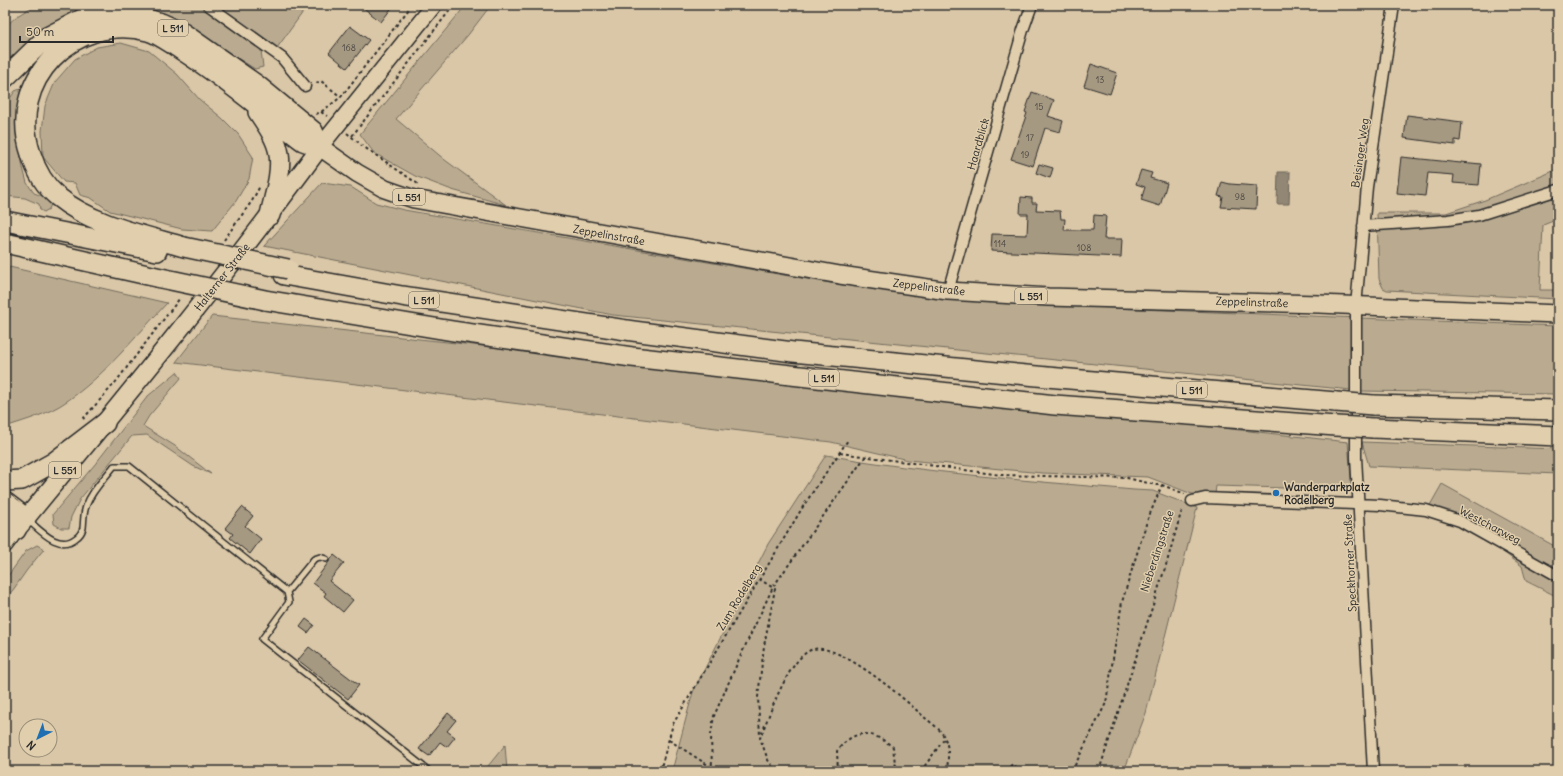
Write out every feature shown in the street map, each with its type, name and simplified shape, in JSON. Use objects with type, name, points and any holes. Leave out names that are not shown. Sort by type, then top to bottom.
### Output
[{"type":"highway","name":"L 511","points":[[5,78],[47,37],[86,17],[103,14],[138,16],[162,23],[183,33],[257,85],[312,131],[320,147]]},
{"type":"highway","name":"L 511","points":[[182,251],[78,211],[58,197],[43,180],[34,164],[27,145],[25,126],[26,108],[30,92],[38,75],[63,48],[79,37],[113,28],[148,31],[161,37],[198,60],[303,141],[320,147]]},
{"type":"highway","name":"L 511","points":[[251,100],[270,131],[279,153],[279,172],[270,216]]},
{"type":"highway","name":"L 511","points":[[5,221],[182,251],[402,296],[523,315],[793,352],[1047,377],[1373,405],[1558,410]]},
{"type":"highway","name":"L 511","points":[[5,243],[265,300],[453,331],[632,357],[1055,405],[1336,426],[1558,436]]},
{"type":"highway","points":[[5,481],[22,480],[54,462],[105,422]]},
{"type":"highway","points":[[5,502],[13,529]]},
{"type":"main road","name":"Halterner Straße","points":[[13,529],[105,422],[270,216],[337,125],[434,5]]},
{"type":"main road","name":"Zeppelinstraße","points":[[320,147],[356,173],[385,189],[414,199],[840,275],[948,291],[1048,297],[1356,306],[1558,314]]},
{"type":"street","points":[[208,5],[282,58],[305,86]]},
{"type":"street","name":"Haardblick","points":[[948,291],[1023,30],[1032,5]]},
{"type":"street","name":"Beisinger Weg","points":[[1356,306],[1367,187],[1394,5]]},
{"type":"street","points":[[1363,226],[1448,220],[1479,215],[1558,190]]},
{"type":"street","name":"Speckhorner Straße","points":[[1356,306],[1356,457],[1373,771]]},
{"type":"street","points":[[1192,501],[1205,498],[1358,504]]},
{"type":"street","name":"Westcharweg","points":[[1358,504],[1426,510],[1460,521],[1558,576]]},
{"type":"lane","points":[[13,529],[63,543],[72,542],[79,536],[83,529],[83,516],[94,490],[114,466],[129,466],[287,592],[289,602],[262,639],[429,771]]},
{"type":"lane","points":[[287,592],[314,559],[320,557],[326,559]]},
{"type":"path","points":[[304,124],[310,116],[321,112],[341,97],[412,5]]},
{"type":"path","points":[[352,136],[454,5]]},
{"type":"path","points":[[305,86],[321,81],[341,97]]},
{"type":"path","points":[[321,112],[364,147],[421,185]]},
{"type":"path","points":[[224,241],[252,201],[261,184]]},
{"type":"path","points":[[80,422],[115,383],[181,297]]},
{"type":"path","name":"Zum Rodelberg","points":[[660,771],[673,724],[804,504],[848,440]]},
{"type":"path","points":[[840,453],[1001,475],[1127,478],[1162,485],[1190,496],[1192,501]]},
{"type":"path","points":[[712,771],[711,734],[714,716],[740,656],[773,587],[865,456]]},
{"type":"path","points":[[1072,771],[1106,703],[1122,602],[1147,521],[1162,485]]},
{"type":"path","name":"Nieberdingstraße","points":[[1098,771],[1167,562],[1181,513],[1192,501]]},
{"type":"path","points":[[759,579],[775,589],[764,646],[758,697],[760,738],[768,760],[776,771]]},
{"type":"path","points":[[760,738],[786,678],[801,657],[814,648],[828,650],[859,665],[899,694],[935,727],[944,738],[949,750],[947,771]]},
{"type":"path","points":[[838,771],[837,751],[851,736],[862,733],[888,742],[893,747],[895,763],[898,771]]},
{"type":"path","points":[[921,771],[944,738]]},
{"type":"path","points":[[669,740],[711,767]]},
{"type":"path","points":[[1006,771],[1014,764],[1017,768],[1016,771]]},
{"type":"shaded area","points":[[35,5],[308,5],[277,48],[263,39],[261,50],[263,67],[255,69],[188,27],[122,7],[5,70],[5,27],[17,16]]},
{"type":"shaded area","points":[[466,5],[491,5],[468,35],[396,119],[445,160],[506,205],[452,190],[415,176],[374,153],[360,134]]},
{"type":"shaded area","points":[[121,43],[149,51],[177,74],[200,100],[222,118],[238,134],[253,157],[249,179],[236,201],[212,231],[182,229],[110,211],[91,198],[80,195],[75,183],[64,182],[43,157],[42,131],[45,106],[55,82],[75,59],[97,47]]},
{"type":"shaded area","points":[[23,88],[18,112],[20,151],[27,183],[34,193],[45,197],[52,202],[49,209],[44,212],[40,210],[39,204],[25,198],[5,196],[5,100],[11,97],[15,91]]},
{"type":"shaded area","points":[[1558,169],[1558,219],[1543,225],[1540,290],[1558,290],[1558,299],[1387,290],[1383,288],[1379,279],[1377,213],[1446,213],[1485,200]]},
{"type":"shaded area","points":[[1278,172],[1290,172],[1289,204],[1277,204]]},
{"type":"shaded area","points":[[322,183],[351,187],[376,203],[404,210],[836,284],[973,301],[1558,326],[1558,394],[1361,391],[613,315],[264,246]]},
{"type":"shaded area","points":[[5,266],[167,303],[107,368],[67,401],[53,410],[5,427]]},
{"type":"shaded area","points":[[212,316],[1348,442],[1352,490],[1216,486],[1215,494],[1192,494],[1148,477],[1042,473],[908,460],[831,442],[176,362]]},
{"type":"shaded area","points":[[177,372],[181,378],[149,416],[143,426],[175,446],[211,474],[193,466],[147,435],[132,436],[80,499],[71,517],[69,528],[61,528],[54,524],[53,514],[96,463],[148,396]]},
{"type":"shaded area","points":[[1362,442],[1558,449],[1558,474],[1369,466]]},
{"type":"shaded area","points":[[826,455],[902,467],[979,476],[1153,491],[1197,508],[1146,713],[1124,771],[672,771],[693,692],[768,544]]},
{"type":"shaded area","points":[[1442,484],[1558,548],[1558,597],[1526,581],[1522,566],[1479,534],[1429,507]]},
{"type":"shaded area","points":[[37,545],[44,549],[5,599],[5,580],[26,551]]},
{"type":"shaded area","points":[[505,745],[507,771],[484,771]]},
{"type":"building","points":[[360,5],[394,5],[381,22]]},
{"type":"building","points":[[350,26],[369,40],[347,68],[329,53]]},
{"type":"building","points":[[1091,64],[1117,73],[1110,94],[1084,86]]},
{"type":"building","points":[[1032,92],[1054,100],[1048,116],[1063,121],[1060,132],[1045,128],[1033,166],[1011,159],[1027,113],[1025,112]]},
{"type":"building","points":[[1407,115],[1462,122],[1460,141],[1455,140],[1455,145],[1404,138]]},
{"type":"building","points":[[1401,157],[1481,164],[1479,185],[1453,183],[1454,175],[1428,173],[1425,196],[1397,193]]},
{"type":"building","points":[[1039,164],[1053,168],[1050,178],[1036,173]]},
{"type":"building","points":[[1141,170],[1152,173],[1150,178],[1167,183],[1160,206],[1141,200],[1145,187],[1136,184]]},
{"type":"building","points":[[1222,182],[1257,186],[1256,209],[1221,207],[1223,197],[1218,196]]},
{"type":"building","points":[[1021,197],[1032,198],[1032,203],[1037,203],[1036,210],[1060,211],[1061,219],[1065,219],[1064,230],[1093,230],[1094,215],[1106,216],[1104,239],[1122,239],[1121,257],[991,251],[992,234],[1027,235],[1028,214],[1020,214]]},
{"type":"building","points":[[242,507],[253,516],[245,526],[261,539],[250,554],[230,538],[233,534],[225,528]]},
{"type":"building","points":[[334,555],[344,563],[329,581],[353,600],[343,612],[324,596],[326,593],[313,583]]},
{"type":"building","points":[[306,619],[314,625],[308,633],[300,627]]},
{"type":"building","points":[[309,647],[359,685],[348,699],[298,660]]},
{"type":"building","points":[[448,713],[456,720],[447,731],[455,737],[447,747],[440,742],[429,756],[419,749]]},
{"type":"place","name":"Wanderparkplatz Rodelberg","points":[[1276,493]]}]
